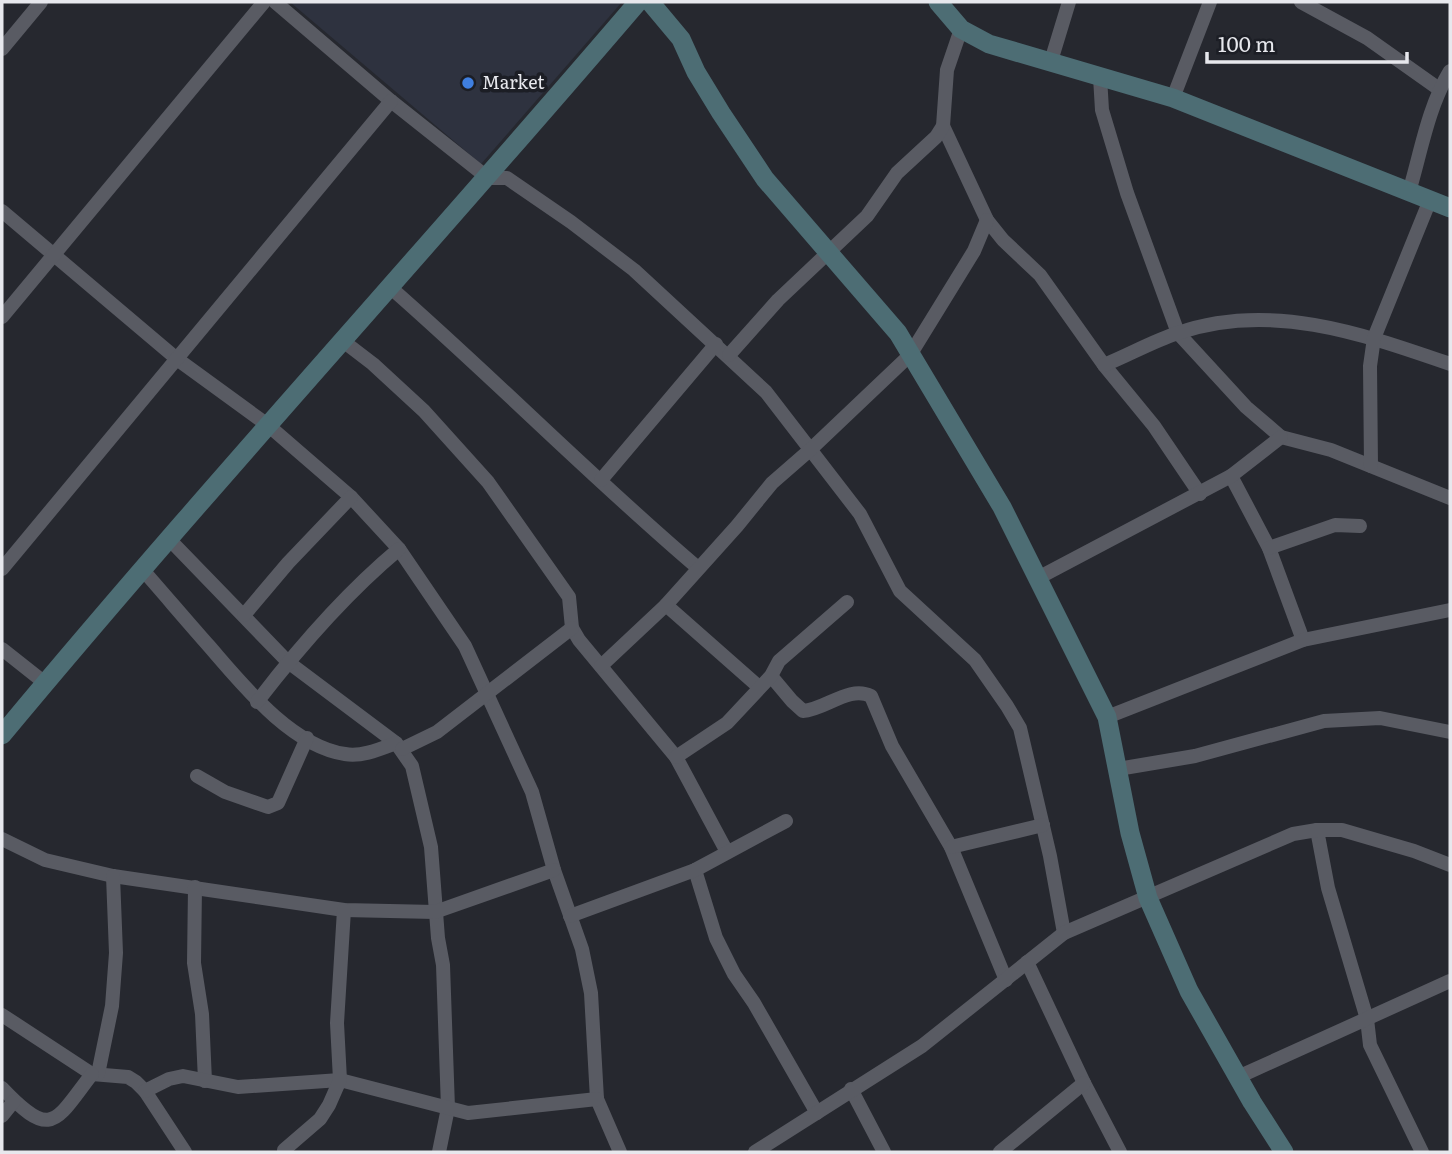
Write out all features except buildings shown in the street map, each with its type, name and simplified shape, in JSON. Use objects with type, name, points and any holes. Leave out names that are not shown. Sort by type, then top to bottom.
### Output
[{"type":"street","points":[[2,49],[41,2]]},
{"type":"street","points":[[2,317],[264,2]]},
{"type":"street","points":[[275,2],[391,102],[488,178],[508,178],[634,270],[766,392],[860,514],[900,590],[975,660],[1020,728],[1043,825],[1064,933]]},
{"type":"street","points":[[2,735],[168,538],[488,178],[638,2]]},
{"type":"street","points":[[650,2],[681,40],[696,72],[765,179],[898,333],[1002,507],[1107,717],[1130,833],[1148,898],[1189,991],[1284,1152]]},
{"type":"street","points":[[1051,61],[1069,2]]},
{"type":"street","points":[[1173,98],[1210,2]]},
{"type":"street","points":[[1301,2],[1367,38],[1439,89]]},
{"type":"street","points":[[946,6],[961,29],[989,44],[1173,98],[1450,208]]},
{"type":"street","points":[[729,355],[778,300],[867,216],[897,173],[936,138],[943,126],[947,70],[961,29]]},
{"type":"street","points":[[1409,192],[1439,89],[1450,71]]},
{"type":"street","points":[[1100,77],[1102,110],[1127,193],[1178,333],[1246,407],[1282,438],[1331,450],[1450,498]]},
{"type":"street","points":[[2,569],[391,102]]},
{"type":"street","points":[[943,126],[987,220],[1003,240],[1040,275],[1104,365],[1154,426],[1200,494]]},
{"type":"street","points":[[1371,466],[1370,366],[1374,338],[1430,200]]},
{"type":"street","points":[[2,211],[177,359],[269,426],[351,497],[399,549],[465,646],[532,792],[554,870],[582,949],[592,993],[597,1099],[620,1152]]},
{"type":"street","points":[[601,666],[666,605],[772,483],[910,355],[974,251],[987,220]]},
{"type":"street","points":[[391,288],[475,362],[601,480],[626,507],[698,568]]},
{"type":"street","points":[[1104,365],[1178,333],[1228,321],[1258,318],[1288,320],[1374,338],[1450,364]]},
{"type":"street","points":[[343,341],[373,364],[424,411],[488,482],[569,597],[572,628],[677,757],[727,852]]},
{"type":"street","points":[[601,480],[716,344]]},
{"type":"street","points":[[1036,579],[1200,494],[1231,476],[1282,438]]},
{"type":"street","points":[[1231,476],[1269,548],[1303,640]]},
{"type":"street","points":[[244,615],[288,563],[351,497]]},
{"type":"street","points":[[1269,548],[1335,525],[1360,526]]},
{"type":"street","points":[[168,538],[288,662],[399,746],[412,766],[431,847],[435,912],[443,965],[448,1108],[439,1152]]},
{"type":"street","points":[[257,702],[348,594],[399,549]]},
{"type":"street","points":[[142,569],[257,702],[290,728],[325,748],[346,755],[399,746],[437,732],[572,628]]},
{"type":"street","points":[[677,757],[727,723],[771,676],[785,655],[847,602]]},
{"type":"street","points":[[666,605],[759,687]]},
{"type":"street","points":[[1107,717],[1303,640],[1450,610]]},
{"type":"street","points":[[2,649],[45,684]]},
{"type":"street","points":[[771,676],[803,712],[850,695],[862,693],[871,696],[892,746],[951,847],[1006,981]]},
{"type":"street","points":[[1118,769],[1195,755],[1324,721],[1380,718],[1450,732]]},
{"type":"street","points":[[197,776],[225,792],[268,807],[278,803],[307,738]]},
{"type":"street","points":[[570,916],[695,870],[786,821]]},
{"type":"street","points":[[951,847],[1043,825]]},
{"type":"street","points":[[1317,830],[1328,888],[1367,1019],[1370,1045],[1422,1152]]},
{"type":"street","points":[[755,1152],[922,1046],[1064,933],[1293,834],[1342,830],[1414,851],[1450,865]]},
{"type":"street","points":[[2,839],[45,860],[113,876],[344,910],[435,912],[554,870]]},
{"type":"street","points":[[695,870],[716,938],[734,974],[754,1003],[817,1113]]},
{"type":"street","points":[[2,1088],[14,1101],[42,1121],[49,1121],[61,1114],[95,1074],[111,1006],[115,966],[113,876]]},
{"type":"street","points":[[195,887],[194,963],[202,1014],[205,1081]]},
{"type":"street","points":[[284,1150],[320,1119],[340,1080],[337,1023],[344,910]]},
{"type":"street","points":[[1027,962],[1120,1152]]},
{"type":"street","points":[[1238,1077],[1450,981]]},
{"type":"street","points":[[2,1015],[95,1074],[128,1077],[136,1082],[145,1091],[185,1152]]},
{"type":"street","points":[[145,1091],[169,1079],[183,1076],[238,1087],[340,1080],[468,1113],[597,1099]]},
{"type":"street","points":[[1000,1152],[1084,1083]]},
{"type":"street","points":[[851,1089],[884,1152]]},
{"type":"street","points":[[2,1116],[14,1101]]},
{"type":"shaded area","name":"Market","points":[[290,2],[622,2],[481,164]]},
{"type":"place","name":"Market","points":[[468,83]]}]
